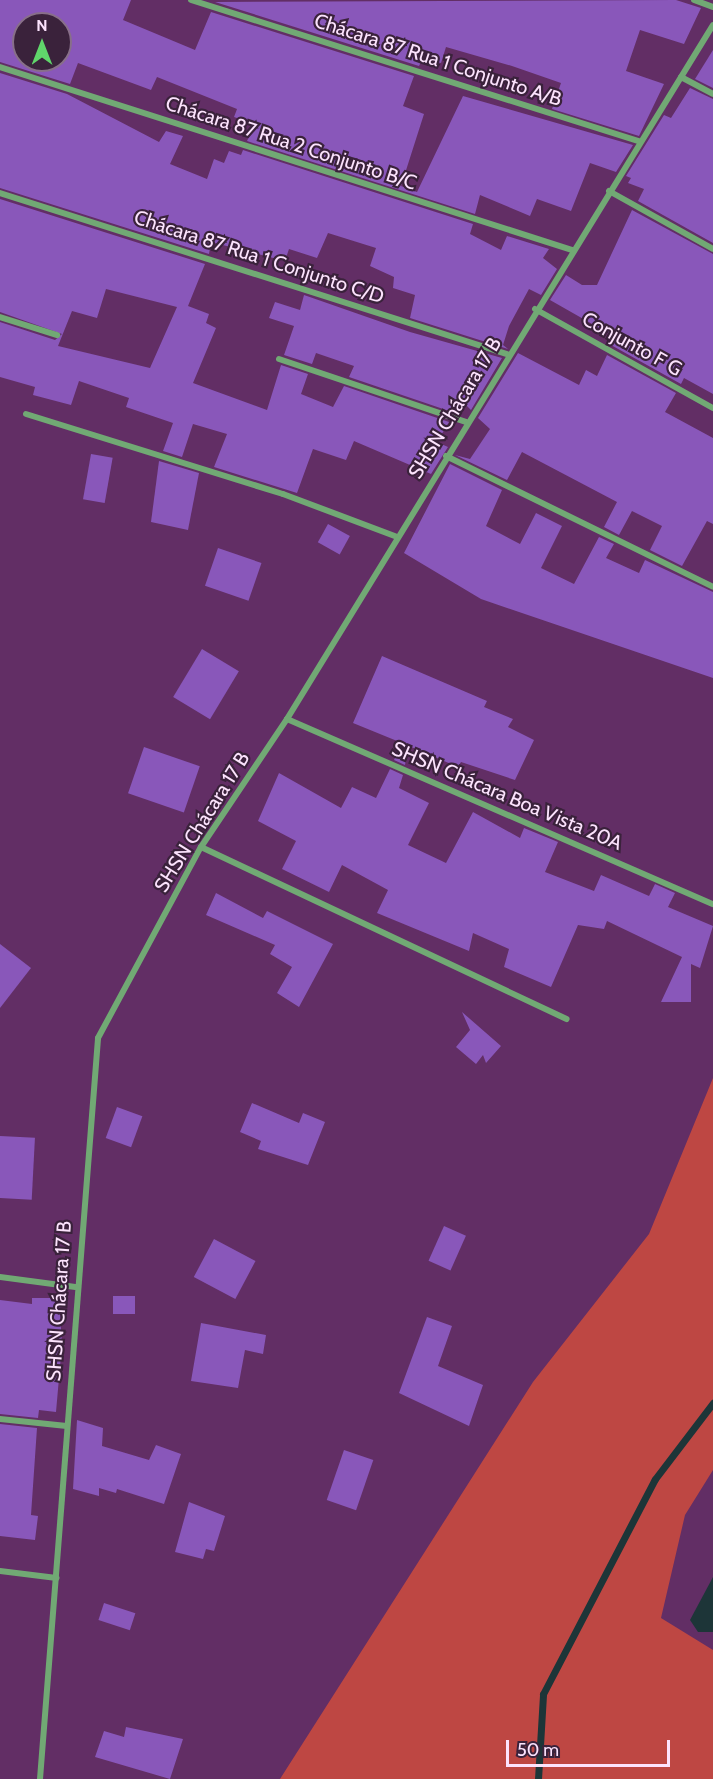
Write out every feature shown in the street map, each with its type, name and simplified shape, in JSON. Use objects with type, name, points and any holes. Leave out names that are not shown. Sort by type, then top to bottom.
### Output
[{"type":"street","name":"Chácara 87 Rua 1 Conjunto A/B","points":[[191,0],[640,141]]},
{"type":"street","points":[[694,0],[713,7]]},
{"type":"street","name":"SHSN Chácara 17 B","points":[[40,1779],[57,1578],[75,1287],[98,1038],[201,847],[288,719],[395,536],[713,26]]},
{"type":"street","name":"Chácara 87 Rua 2 Conjunto B/C","points":[[0,67],[572,250]]},
{"type":"street","points":[[681,77],[713,94]]},
{"type":"street","points":[[609,191],[713,249]]},
{"type":"street","name":"Chácara 87 Rua 1 Conjunto C/D","points":[[0,193],[507,354]]},
{"type":"street","name":"Conjunto F G","points":[[535,309],[713,408]]},
{"type":"street","points":[[0,317],[57,335]]},
{"type":"street","points":[[279,359],[466,422]]},
{"type":"street","points":[[26,414],[283,494],[395,536]]},
{"type":"street","points":[[446,456],[713,586]]},
{"type":"street","name":"SHSN Chácara Boa Vista 20A","points":[[288,719],[713,904]]},
{"type":"street","points":[[201,847],[567,1019]]},
{"type":"street","points":[[0,1277],[75,1287]]},
{"type":"street","points":[[0,1419],[67,1426]]},
{"type":"street","points":[[0,1571],[57,1578]]},
{"type":"shaded area","points":[[713,1078],[713,1470],[685,1515],[661,1618],[713,1650],[713,1779],[280,1779],[533,1382],[649,1234]]},
{"type":"shaded area","points":[[713,1577],[713,1632],[698,1632],[690,1620]]},
{"type":"building","points":[[0,0],[131,0],[123,20],[195,50],[211,12],[414,76],[403,106],[424,114],[401,186],[417,192],[463,96],[633,145],[616,172],[590,163],[571,211],[537,199],[530,216],[480,195],[475,214],[247,141],[255,124],[234,117],[237,109],[157,77],[151,90],[78,63],[70,84],[32,72],[72,72],[72,12],[12,12],[12,66],[0,62]]},
{"type":"building","points":[[676,0],[701,8],[684,44],[640,30],[626,71],[664,84],[639,136],[552,109],[561,83],[512,66],[446,47],[441,63],[423,58],[419,66],[215,2]]},
{"type":"building","points":[[713,50],[713,88],[695,79]]},
{"type":"building","points":[[0,73],[67,94],[159,142],[166,131],[183,136],[170,164],[207,179],[214,159],[224,163],[229,151],[241,155],[243,150],[473,224],[470,234],[501,250],[507,236],[549,249],[543,258],[557,269],[541,295],[529,289],[509,326],[503,345],[508,349],[410,318],[415,295],[393,288],[394,277],[370,266],[376,248],[328,233],[317,258],[289,249],[285,261],[211,242],[209,254],[0,188]]},
{"type":"building","points":[[690,88],[713,99],[713,243],[638,201],[644,189],[628,183],[631,178],[626,176],[664,115],[671,118]]},
{"type":"building","points":[[0,199],[205,264],[188,306],[209,314],[206,323],[216,328],[193,383],[267,410],[281,365],[308,374],[301,394],[333,407],[344,386],[449,422],[437,442],[448,447],[431,474],[354,441],[346,460],[313,449],[297,493],[214,467],[227,434],[193,424],[182,457],[163,451],[173,423],[126,407],[129,398],[79,381],[71,405],[33,395],[35,387],[0,377],[0,322],[55,340],[62,334],[0,312]],"holes":[[[106,289],[177,307],[150,368],[58,346],[72,311],[97,318]]]},
{"type":"building","points":[[632,210],[713,254],[713,394],[684,378],[681,384],[611,345],[615,337],[550,300],[566,275],[582,285],[597,285]]},
{"type":"building","points":[[304,295],[410,332],[502,358],[471,410],[462,401],[455,413],[349,377],[354,366],[316,353],[312,364],[284,355],[294,326],[269,318],[275,302],[300,310]]},
{"type":"building","points":[[518,353],[579,385],[586,370],[597,376],[607,355],[676,393],[665,412],[713,438],[713,524],[707,521],[682,566],[650,550],[662,526],[632,511],[619,535],[604,527],[617,502],[522,452],[507,480],[455,455],[470,459],[490,429],[478,418]]},
{"type":"building","points":[[91,454],[113,458],[105,503],[83,499]]},
{"type":"building","points":[[159,461],[199,473],[188,530],[151,522]]},
{"type":"building","points":[[450,464],[502,490],[486,526],[520,544],[536,513],[562,526],[541,568],[574,584],[599,537],[614,544],[606,558],[639,573],[645,560],[713,592],[713,678],[481,599],[404,553]]},
{"type":"building","points":[[328,524],[350,536],[340,554],[318,542]]},
{"type":"building","points":[[218,548],[261,563],[248,601],[205,586]]},
{"type":"building","points":[[202,649],[239,671],[210,719],[173,697]]},
{"type":"building","points":[[382,656],[487,701],[484,707],[513,719],[508,727],[534,740],[515,780],[461,762],[458,767],[409,746],[405,765],[394,760],[402,743],[353,723]]},
{"type":"building","points":[[144,747],[200,766],[184,813],[128,793]]},
{"type":"building","points":[[390,769],[403,775],[399,788],[429,803],[408,845],[446,863],[473,812],[520,838],[524,828],[558,842],[545,872],[594,891],[601,875],[649,896],[655,884],[675,893],[668,907],[713,926],[700,968],[691,964],[691,1002],[661,1002],[682,957],[607,921],[604,929],[578,925],[551,987],[504,967],[509,949],[473,933],[469,951],[377,913],[388,890],[342,865],[329,892],[282,869],[296,841],[258,821],[279,773],[341,808],[352,787],[376,798]]},
{"type":"building","points":[[216,893],[263,918],[267,911],[333,944],[299,1007],[277,993],[292,967],[270,954],[275,945],[206,915]]},
{"type":"building","points":[[0,944],[31,968],[0,1008]]},
{"type":"building","points":[[462,1012],[501,1046],[486,1063],[483,1055],[476,1064],[456,1047],[470,1030]]},
{"type":"building","points":[[252,1103],[299,1123],[303,1113],[325,1122],[308,1165],[258,1149],[261,1141],[240,1132]]},
{"type":"building","points":[[117,1107],[142,1116],[131,1147],[106,1138]]},
{"type":"building","points":[[0,1136],[35,1138],[32,1200],[0,1198]]},
{"type":"building","points":[[444,1226],[466,1236],[450,1270],[429,1261]]},
{"type":"building","points":[[214,1239],[255,1261],[235,1299],[194,1277]]},
{"type":"building","points":[[113,1296],[135,1296],[135,1314],[113,1314]]},
{"type":"building","points":[[32,1298],[59,1298],[62,1344],[56,1412],[39,1410],[38,1418],[0,1414],[0,1300],[32,1304]]},
{"type":"building","points":[[427,1317],[452,1326],[438,1366],[483,1385],[469,1426],[399,1393]]},
{"type":"building","points":[[201,1323],[266,1335],[263,1354],[245,1350],[238,1388],[191,1381]]},
{"type":"building","points":[[77,1420],[103,1428],[102,1446],[149,1460],[156,1445],[181,1454],[164,1504],[117,1489],[116,1493],[99,1488],[99,1496],[73,1489]]},
{"type":"building","points":[[0,1424],[37,1428],[31,1515],[38,1516],[35,1540],[0,1536]]},
{"type":"building","points":[[344,1450],[373,1460],[356,1510],[327,1500]]},
{"type":"building","points":[[189,1502],[225,1516],[214,1551],[206,1549],[203,1559],[175,1552]]},
{"type":"building","points":[[104,1603],[135,1613],[130,1630],[98,1620]]},
{"type":"building","points":[[126,1727],[183,1739],[170,1779],[95,1757],[104,1731],[124,1737]]},
{"type":"waterway","points":[[538,1779],[543,1694],[655,1479],[713,1403]]}]
